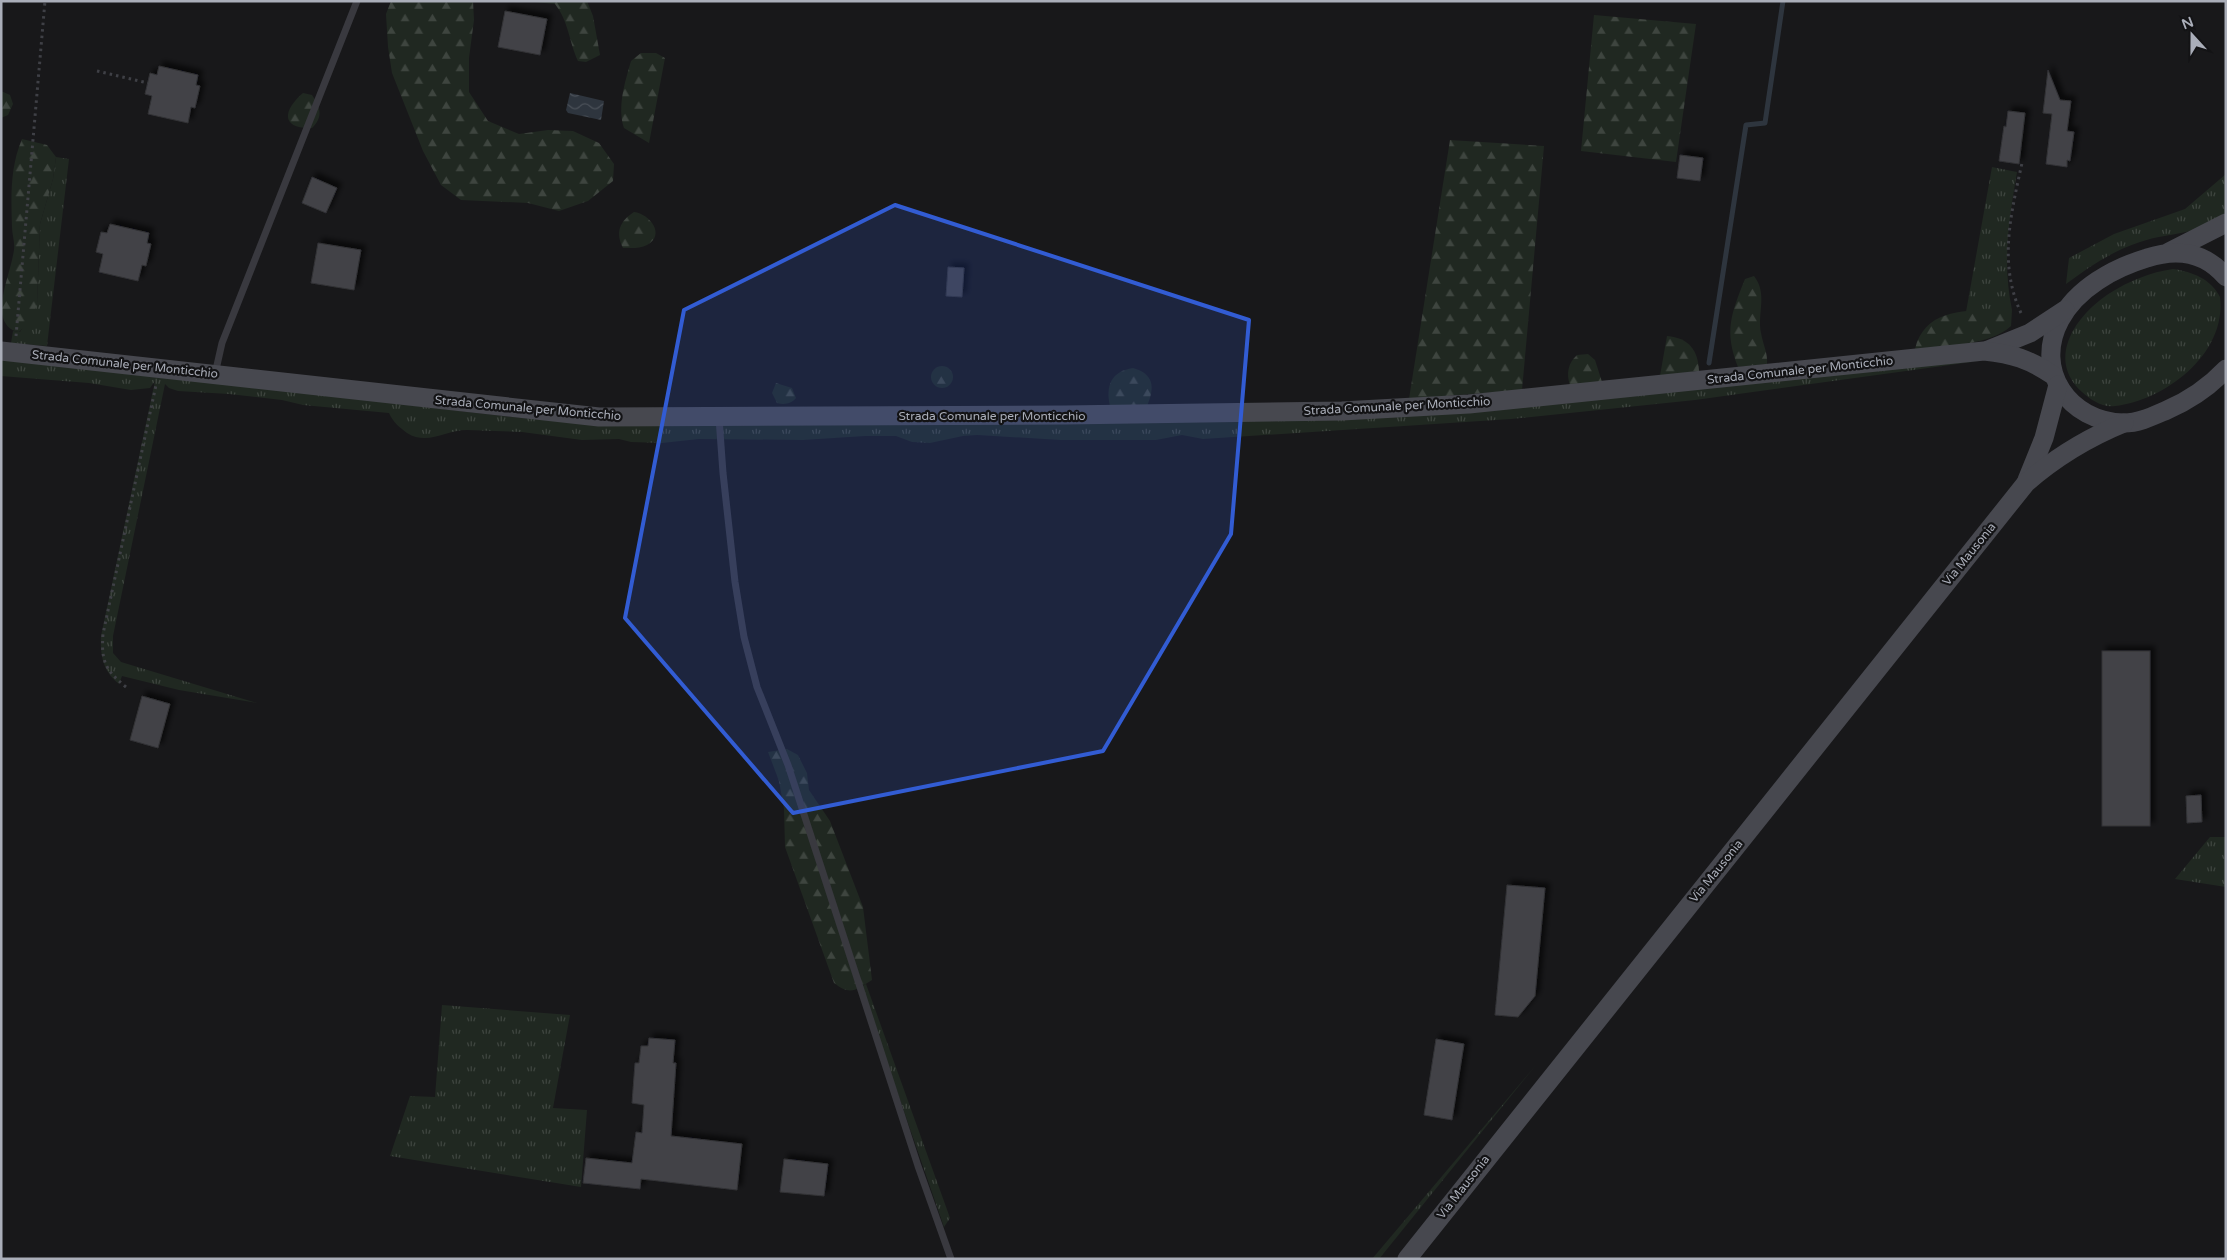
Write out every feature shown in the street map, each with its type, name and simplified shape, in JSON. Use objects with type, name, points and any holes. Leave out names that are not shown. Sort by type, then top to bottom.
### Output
[{"type":"main road","points":[[2124,423],[2105,420],[2077,409],[2067,400],[2056,381],[2051,357],[2054,333],[2070,306],[2078,297],[2104,277],[2131,263],[2165,253],[2205,235],[2226,223]]},
{"type":"main road","points":[[2165,253],[2184,252],[2200,256],[2226,277]]},
{"type":"main road","name":"Strada Comunale per Monticchio","points":[[1984,351],[2030,333],[2070,306]]},
{"type":"main road","name":"Strada Comunale per Monticchio","points":[[8,351],[599,417],[1065,416],[1362,410],[1469,404],[1984,351],[2022,357],[2036,364],[2056,381]]},
{"type":"main road","name":"Via Mausonia","points":[[1407,1259],[2026,483],[2076,445],[2094,434],[2124,423],[2140,421],[2179,405],[2214,382],[2226,370]]},
{"type":"main road","name":"Via Mausonia","points":[[2026,483],[2044,438],[2056,381]]},
{"type":"lane","points":[[215,374],[219,351],[357,1]]},
{"type":"lane","points":[[720,418],[724,493],[735,582],[744,637],[758,688],[788,765],[915,1157],[951,1259]]},
{"type":"path","points":[[8,351],[45,1]]},
{"type":"path","points":[[97,71],[148,83]]},
{"type":"path","points":[[2020,313],[2012,292],[2007,261],[2011,220],[2022,163]]},
{"type":"path","points":[[126,687],[110,674],[107,668],[102,646],[103,634],[159,367]]},
{"type":"highlighted area","points":[[895,205],[1249,320],[1231,534],[1103,751],[793,813],[625,618],[684,310]]},
{"type":"green space","points":[[391,1],[473,1],[474,20],[469,58],[469,92],[488,121],[519,134],[548,130],[573,131],[599,143],[614,164],[613,181],[588,201],[559,211],[528,203],[461,200],[441,185],[423,151],[392,73],[386,14]]},
{"type":"green space","points":[[524,1],[587,1],[593,16],[600,55],[586,62],[578,61],[566,25],[555,4]]},
{"type":"green space","points":[[1594,15],[1696,24],[1676,162],[1581,151]]},
{"type":"green space","points":[[641,53],[656,53],[665,58],[649,143],[624,128],[621,112],[626,77],[631,61]]},
{"type":"green space","points":[[1,91],[10,95],[13,104],[8,115],[1,118]]},
{"type":"green space","points":[[303,93],[312,95],[319,108],[318,120],[312,128],[294,125],[288,117],[291,106]]},
{"type":"green space","points":[[22,139],[47,145],[56,157],[53,179],[40,224],[37,304],[32,319],[19,332],[10,329],[4,321],[2,306],[14,250],[12,182],[15,160]]},
{"type":"green space","points":[[1450,140],[1544,146],[1522,390],[1409,399]]},
{"type":"green space","points":[[56,157],[69,159],[47,346],[11,343],[13,331],[20,332],[37,304],[40,224],[53,179]]},
{"type":"green space","points":[[1992,167],[2017,172],[2009,224],[2007,257],[2007,275],[2012,310],[1966,312]]},
{"type":"green space","points":[[2226,174],[2226,212],[2216,220],[2195,230],[2152,239],[2120,250],[2101,260],[2066,284],[2069,258],[2114,234],[2185,209]]},
{"type":"green space","points":[[634,212],[645,217],[654,225],[655,236],[653,241],[647,245],[623,248],[619,237],[620,227],[625,219]]},
{"type":"green space","points":[[2173,269],[2201,277],[2212,285],[2220,297],[2219,318],[2213,338],[2203,356],[2171,385],[2153,395],[2115,406],[2102,405],[2093,400],[2082,392],[2071,379],[2066,365],[2066,351],[2077,325],[2086,313],[2110,293],[2132,281]]},
{"type":"green space","points":[[1754,276],[1760,290],[1760,326],[1767,364],[1738,367],[1731,343],[1731,323],[1736,302],[1745,279]]},
{"type":"green space","points":[[2012,310],[2011,326],[1991,338],[1966,344],[1915,349],[1921,334],[1930,324],[1941,317],[1968,311]]},
{"type":"green space","points":[[1667,336],[1681,339],[1691,346],[1697,357],[1699,371],[1660,376]]},
{"type":"green space","points":[[1588,354],[1595,360],[1602,382],[1570,385],[1568,373],[1570,365],[1577,355]]},
{"type":"green space","points":[[1,356],[451,410],[601,425],[1248,419],[1979,361],[1695,400],[1511,419],[1203,439],[1182,435],[1156,440],[1061,440],[977,435],[930,443],[912,442],[896,436],[865,436],[803,440],[699,439],[662,443],[631,442],[619,439],[582,440],[522,432],[467,430],[422,438],[407,433],[396,424],[389,413],[303,405],[282,400],[229,394],[178,391],[169,388],[165,384],[113,636],[113,653],[121,662],[257,703],[179,690],[122,676],[119,684],[109,674],[104,663],[101,650],[101,636],[155,381],[150,388],[131,390],[89,383],[1,376]]},
{"type":"green space","points":[[942,366],[950,369],[953,377],[950,385],[942,388],[934,385],[931,377],[934,369]]},
{"type":"green space","points":[[1133,368],[1145,374],[1151,382],[1150,399],[1147,406],[1110,406],[1109,392],[1112,380],[1120,372]]},
{"type":"green space","points":[[776,383],[792,388],[796,398],[787,404],[777,403],[772,393]]},
{"type":"green space","points":[[787,749],[798,755],[807,773],[809,790],[830,821],[863,907],[872,980],[853,990],[845,989],[834,983],[785,847],[784,809],[779,781],[768,752]]},
{"type":"green space","points":[[2210,837],[2226,837],[2226,887],[2175,879]]},
{"type":"green space","points":[[866,984],[950,1218],[944,1227],[861,987]]},
{"type":"green space","points":[[442,1005],[570,1015],[553,1108],[587,1110],[581,1187],[390,1156],[410,1096],[435,1097]]},
{"type":"green space","points":[[1536,1065],[1379,1259],[1372,1259]]},
{"type":"water","points":[[570,93],[604,101],[601,120],[568,113],[566,110]]},
{"type":"building","points":[[505,11],[547,19],[540,55],[498,47]]},
{"type":"building","points":[[159,66],[198,75],[196,85],[200,86],[195,108],[191,107],[188,123],[148,114],[152,96],[145,94],[150,73],[157,75]]},
{"type":"building","points":[[2048,70],[2060,100],[2071,101],[2067,131],[2074,132],[2070,161],[2067,160],[2067,167],[2046,164],[2052,114],[2043,113]]},
{"type":"building","points":[[2008,111],[2025,113],[2019,164],[1999,161]]},
{"type":"building","points":[[1680,155],[1703,158],[1700,181],[1677,178]]},
{"type":"building","points":[[312,177],[337,188],[326,213],[302,203]]},
{"type":"building","points":[[110,224],[149,233],[147,243],[151,244],[146,266],[142,265],[138,281],[99,272],[103,254],[96,252],[101,232],[107,233]]},
{"type":"building","points":[[318,243],[361,250],[354,290],[311,283]]},
{"type":"building","points":[[948,267],[964,268],[962,297],[946,296]]},
{"type":"building","points":[[2102,651],[2150,651],[2150,826],[2102,826]]},
{"type":"building","points":[[142,696],[170,704],[158,748],[130,740]]},
{"type":"building","points":[[2201,795],[2202,822],[2187,823],[2186,796]]},
{"type":"building","points":[[1507,885],[1545,888],[1535,996],[1518,1017],[1495,1015]]},
{"type":"building","points":[[649,1038],[675,1040],[673,1063],[676,1063],[671,1136],[742,1144],[737,1190],[641,1179],[640,1189],[583,1183],[586,1158],[632,1163],[636,1132],[642,1133],[644,1105],[632,1103],[635,1063],[639,1063],[641,1046],[648,1046]]},
{"type":"building","points":[[1436,1039],[1464,1044],[1452,1120],[1424,1115]]},
{"type":"building","points":[[784,1159],[828,1164],[824,1196],[780,1192]]},
{"type":"waterway","points":[[1709,363],[1746,125],[1765,123],[1783,1]]}]
